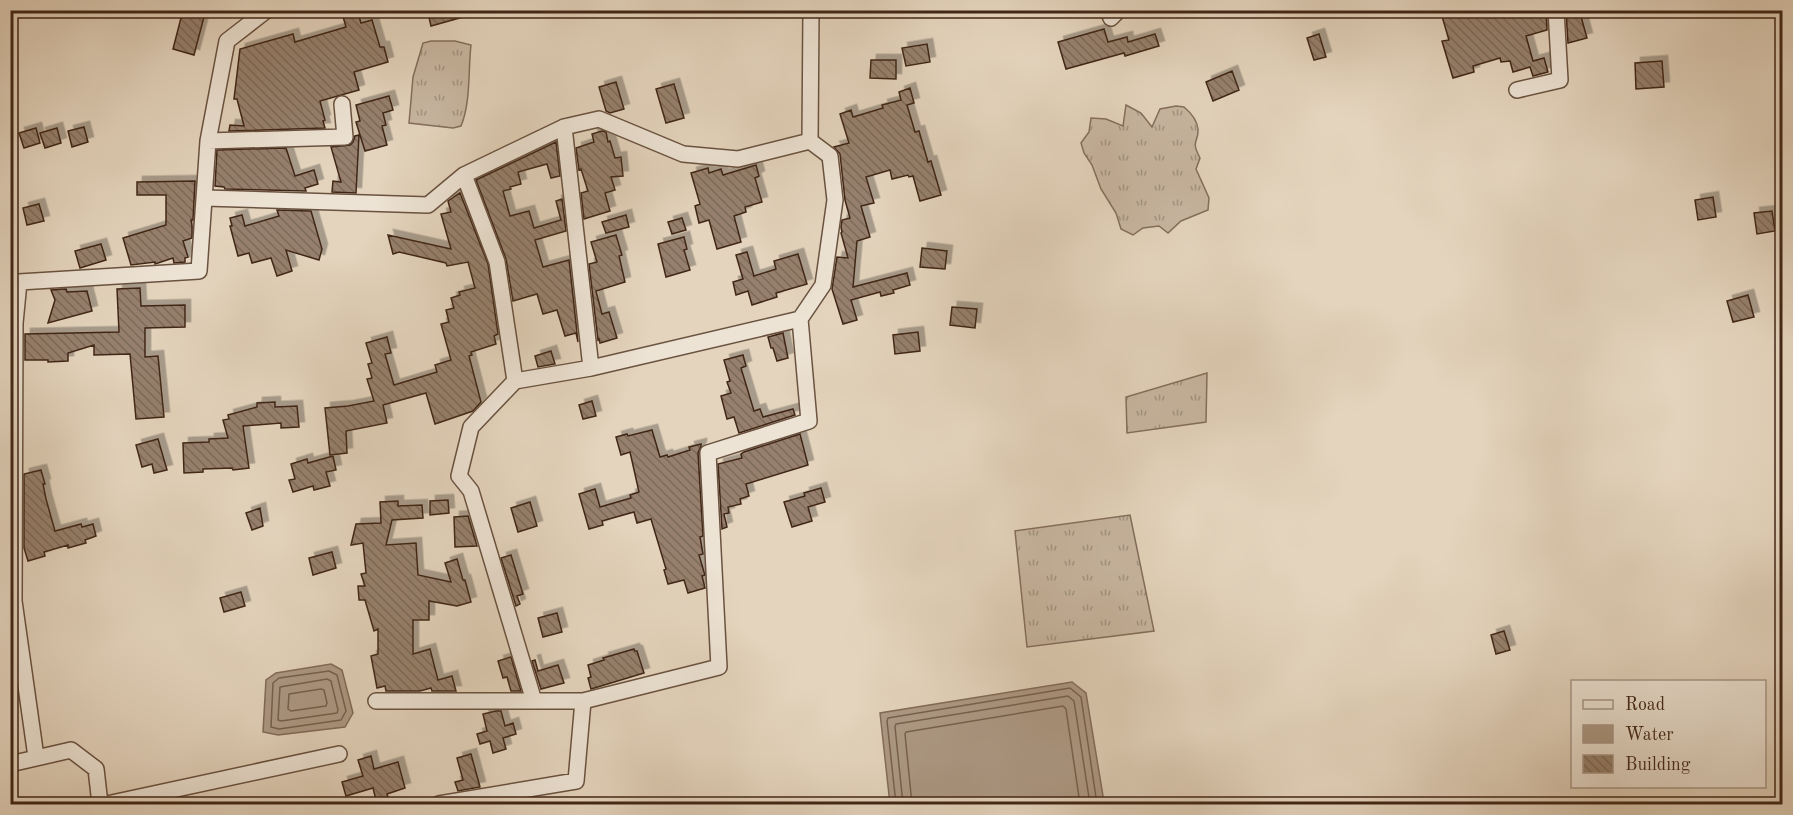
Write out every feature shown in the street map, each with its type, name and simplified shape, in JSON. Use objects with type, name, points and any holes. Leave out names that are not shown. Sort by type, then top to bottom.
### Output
[{"type":"street","points":[[36,757],[12,601],[15,323],[19,282],[199,271],[208,141],[226,41],[267,10]]},
{"type":"street","points":[[810,141],[811,10]]},
{"type":"street","points":[[1108,10],[1111,18],[1119,10]]},
{"type":"street","points":[[1517,90],[1560,80],[1556,10]]},
{"type":"street","points":[[208,141],[345,137],[342,104]]},
{"type":"street","points":[[205,198],[428,205],[464,175],[564,127],[599,119],[683,154],[738,159],[810,141]]},
{"type":"street","points":[[564,127],[591,368]]},
{"type":"street","points":[[376,701],[583,701],[719,667],[708,453],[809,421],[800,319],[823,285],[835,200],[830,156],[810,141]]},
{"type":"street","points":[[464,175],[496,262],[515,381]]},
{"type":"street","points":[[534,701],[471,491],[459,476],[471,428],[515,381],[591,368],[800,319]]},
{"type":"street","points":[[440,804],[576,781],[583,701]]},
{"type":"street","points":[[10,764],[70,750],[96,769],[100,804]]},
{"type":"street","points":[[107,804],[339,754]]},
{"type":"green space","points":[[455,41],[471,45],[468,96],[461,126],[453,128],[409,123],[413,77],[423,43]]},
{"type":"green space","points":[[1126,105],[1141,113],[1152,127],[1160,109],[1184,107],[1193,116],[1197,126],[1195,144],[1200,158],[1196,169],[1209,198],[1208,210],[1181,221],[1168,233],[1159,226],[1143,228],[1133,235],[1121,229],[1116,213],[1101,189],[1092,165],[1084,153],[1081,143],[1089,132],[1091,118],[1106,119],[1123,126]]},
{"type":"green space","points":[[1207,373],[1206,422],[1127,433],[1126,397]]},
{"type":"green space","points":[[1130,515],[1154,631],[1027,647],[1015,531]]},
{"type":"water","points":[[331,664],[342,670],[353,713],[345,727],[278,735],[263,732],[266,680],[276,673]]},
{"type":"water","points":[[1072,682],[1086,693],[1104,802],[1101,804],[890,804],[880,713]]},
{"type":"building","points":[[183,10],[205,13],[194,55],[173,49]]},
{"type":"building","points":[[357,10],[361,23],[372,20],[380,47],[384,47],[388,62],[354,72],[359,90],[320,101],[325,128],[229,131],[230,125],[244,126],[237,99],[234,99],[240,49],[293,34],[295,42],[346,27],[342,13]]},
{"type":"building","points":[[435,10],[473,10],[474,14],[431,26],[428,13]]},
{"type":"building","points":[[1448,10],[1546,10],[1547,30],[1526,36],[1533,61],[1544,58],[1548,72],[1533,76],[1530,67],[1513,72],[1510,61],[1501,62],[1500,58],[1473,66],[1474,72],[1453,78],[1442,41],[1449,40],[1441,13]]},
{"type":"building","points":[[1566,10],[1573,10],[1574,15],[1580,13],[1587,38],[1568,43]]},
{"type":"building","points":[[1104,29],[1108,42],[1127,37],[1128,42],[1155,34],[1159,46],[1066,69],[1058,42]]},
{"type":"building","points":[[1319,34],[1326,57],[1314,60],[1307,38]]},
{"type":"building","points":[[927,44],[930,62],[906,66],[902,48]]},
{"type":"building","points":[[871,60],[896,60],[896,79],[870,78]]},
{"type":"building","points":[[1662,61],[1664,87],[1636,89],[1635,63]]},
{"type":"building","points":[[1232,71],[1239,90],[1213,101],[1206,82]]},
{"type":"building","points":[[616,82],[624,109],[610,113],[606,111],[599,87]]},
{"type":"building","points":[[674,84],[684,118],[666,123],[656,89]]},
{"type":"building","points":[[910,88],[914,103],[907,105],[915,132],[919,131],[928,162],[931,161],[941,195],[920,201],[913,176],[892,179],[890,170],[866,177],[874,203],[861,206],[870,237],[857,241],[853,287],[907,273],[910,285],[893,290],[894,293],[881,296],[880,292],[851,300],[857,320],[843,324],[832,289],[837,257],[848,258],[841,227],[842,220],[850,218],[845,200],[840,154],[834,147],[849,143],[840,114],[851,110],[853,117],[883,108],[882,105],[901,100],[899,92]]},
{"type":"building","points":[[389,96],[393,110],[383,113],[386,125],[382,126],[387,145],[365,151],[356,122],[360,121],[356,105]]},
{"type":"building","points":[[84,127],[88,142],[72,147],[68,131]]},
{"type":"building","points":[[36,128],[40,143],[24,148],[19,133]]},
{"type":"building","points":[[57,128],[61,143],[45,148],[40,133]]},
{"type":"building","points":[[606,132],[615,158],[621,157],[623,176],[611,177],[615,190],[605,193],[610,211],[584,219],[581,193],[588,191],[581,169],[579,170],[576,148],[594,142],[592,134]]},
{"type":"building","points":[[359,135],[356,193],[332,192],[333,181],[341,182],[331,147],[350,145],[355,136]]},
{"type":"building","points":[[556,142],[560,176],[551,178],[547,164],[518,172],[521,184],[503,191],[510,216],[529,211],[534,228],[561,220],[556,201],[562,199],[566,231],[535,240],[543,267],[569,260],[578,342],[576,333],[565,336],[557,310],[543,314],[537,294],[513,301],[506,259],[476,180]]},
{"type":"building","points":[[286,148],[295,176],[314,170],[318,184],[305,188],[306,191],[225,189],[215,186],[217,150]]},
{"type":"building","points":[[756,165],[759,176],[755,178],[762,202],[745,207],[746,212],[734,216],[741,242],[717,249],[709,220],[699,223],[695,206],[700,204],[691,173],[708,168],[709,173],[721,169],[723,175]]},
{"type":"building","points":[[195,181],[193,220],[191,220],[192,238],[183,241],[188,257],[185,258],[185,262],[174,263],[173,258],[155,264],[155,262],[131,265],[123,238],[166,225],[166,195],[137,195],[137,182]]},
{"type":"building","points":[[460,193],[488,264],[498,334],[494,336],[496,344],[471,352],[472,355],[469,356],[481,402],[473,411],[435,424],[426,393],[383,405],[387,423],[346,431],[347,453],[330,455],[325,408],[374,401],[367,379],[372,378],[368,364],[372,363],[366,343],[387,337],[391,353],[385,354],[394,385],[437,372],[435,365],[451,360],[441,324],[449,322],[446,310],[454,308],[451,298],[460,295],[459,292],[475,288],[468,262],[447,266],[446,263],[399,252],[393,254],[388,235],[451,249],[441,214],[451,212],[448,201]]},
{"type":"building","points":[[1713,197],[1716,217],[1698,220],[1695,200]]},
{"type":"building","points":[[39,204],[44,221],[27,225],[23,208]]},
{"type":"building","points":[[277,210],[311,211],[322,249],[319,260],[286,250],[292,271],[277,276],[271,258],[252,263],[249,253],[238,256],[230,218],[242,215],[245,226],[279,216]]},
{"type":"building","points":[[1772,211],[1775,231],[1757,234],[1754,213]]},
{"type":"building","points":[[626,215],[629,227],[606,233],[602,222]]},
{"type":"building","points":[[682,218],[686,230],[672,234],[668,222]]},
{"type":"building","points":[[616,235],[622,255],[619,256],[625,282],[596,291],[602,314],[609,312],[617,338],[600,343],[589,264],[597,262],[591,242]]},
{"type":"building","points":[[684,237],[687,249],[684,250],[690,270],[666,277],[658,244]]},
{"type":"building","points":[[101,244],[106,260],[80,268],[75,251]]},
{"type":"building","points":[[922,248],[947,251],[945,269],[920,267]]},
{"type":"building","points":[[747,252],[754,276],[776,269],[774,261],[798,254],[807,284],[776,293],[777,297],[752,305],[748,291],[736,295],[733,282],[743,279],[736,255]]},
{"type":"building","points":[[140,288],[141,306],[185,305],[185,327],[145,328],[145,357],[158,356],[164,417],[136,419],[130,354],[94,355],[94,345],[68,353],[68,361],[25,360],[25,334],[119,332],[117,289]]},
{"type":"building","points":[[66,289],[67,292],[87,291],[92,311],[48,323],[55,300],[51,290]]},
{"type":"building","points":[[1748,295],[1754,317],[1733,322],[1727,301]]},
{"type":"building","points":[[952,307],[977,309],[975,328],[950,325]]},
{"type":"building","points":[[918,332],[920,351],[895,354],[893,335]]},
{"type":"building","points":[[783,333],[788,358],[777,361],[768,337]]},
{"type":"building","points":[[551,351],[555,364],[538,367],[535,356]]},
{"type":"building","points":[[743,355],[746,366],[741,368],[754,411],[760,409],[763,417],[793,409],[795,415],[739,433],[734,417],[727,419],[721,396],[731,393],[724,360]]},
{"type":"building","points":[[592,401],[596,416],[583,419],[579,405]]},
{"type":"building","points":[[275,402],[275,407],[297,406],[299,427],[281,428],[281,423],[243,426],[249,468],[203,469],[203,472],[184,473],[183,443],[209,442],[209,439],[228,438],[223,420],[229,419],[228,415],[257,407],[257,403]]},
{"type":"building","points":[[652,430],[660,457],[667,455],[668,457],[701,444],[698,453],[703,536],[700,537],[703,554],[699,555],[705,575],[702,576],[705,588],[688,593],[684,580],[668,584],[664,570],[666,569],[651,519],[637,523],[634,512],[602,521],[603,525],[589,529],[579,494],[595,489],[600,507],[631,498],[630,495],[639,492],[630,452],[621,455],[616,437]]},
{"type":"building","points":[[800,434],[808,465],[746,484],[749,496],[740,499],[741,504],[728,507],[729,513],[724,514],[727,527],[722,529],[718,464],[742,458],[741,454],[744,452]]},
{"type":"building","points":[[158,439],[167,470],[154,473],[152,464],[142,467],[136,445]]},
{"type":"building","points":[[333,456],[336,470],[326,472],[330,486],[314,490],[313,486],[293,492],[289,480],[295,479],[291,464],[307,459],[308,463]]},
{"type":"building","points":[[41,470],[55,531],[81,524],[82,527],[93,524],[96,536],[85,540],[86,543],[68,548],[68,545],[44,552],[45,556],[28,561],[24,548],[24,474]]},
{"type":"building","points":[[821,488],[825,502],[808,507],[812,521],[792,527],[784,502],[805,496],[804,493]]},
{"type":"building","points":[[448,500],[449,513],[430,515],[430,501]]},
{"type":"building","points":[[398,501],[398,506],[422,505],[423,518],[392,520],[386,545],[416,543],[418,575],[451,582],[445,563],[457,559],[463,580],[465,580],[471,602],[457,606],[429,601],[429,620],[413,620],[413,654],[430,649],[438,680],[452,676],[456,691],[432,691],[431,688],[420,691],[386,691],[385,686],[377,688],[371,656],[378,654],[378,629],[374,631],[365,600],[359,600],[358,586],[365,586],[361,574],[366,573],[363,543],[351,545],[356,524],[381,523],[380,502]]},
{"type":"building","points":[[530,502],[537,526],[518,532],[511,508]]},
{"type":"building","points":[[260,508],[263,526],[252,530],[246,513]]},
{"type":"building","points":[[468,516],[477,546],[455,547],[454,517]]},
{"type":"building","points":[[332,552],[336,568],[313,575],[309,558]]},
{"type":"building","points":[[511,555],[523,594],[517,596],[520,604],[516,606],[501,558]]},
{"type":"building","points":[[241,592],[245,606],[224,612],[220,598]]},
{"type":"building","points":[[557,613],[562,632],[543,637],[538,618]]},
{"type":"building","points":[[1504,631],[1510,650],[1496,654],[1491,635]]},
{"type":"building","points":[[634,649],[637,651],[644,673],[591,689],[588,665]]},
{"type":"building","points":[[511,657],[521,691],[511,691],[507,677],[503,678],[498,661]]},
{"type":"building","points":[[535,660],[538,671],[558,665],[564,683],[541,689],[532,661]]},
{"type":"building","points":[[501,711],[505,726],[513,723],[516,734],[503,738],[506,749],[493,753],[490,741],[480,744],[477,734],[487,731],[483,714]]},
{"type":"building","points":[[471,754],[480,787],[458,791],[455,782],[463,780],[457,758]]},
{"type":"building","points":[[371,756],[374,769],[398,762],[405,788],[387,794],[388,797],[376,800],[373,788],[346,796],[342,782],[363,776],[358,760]]}]
